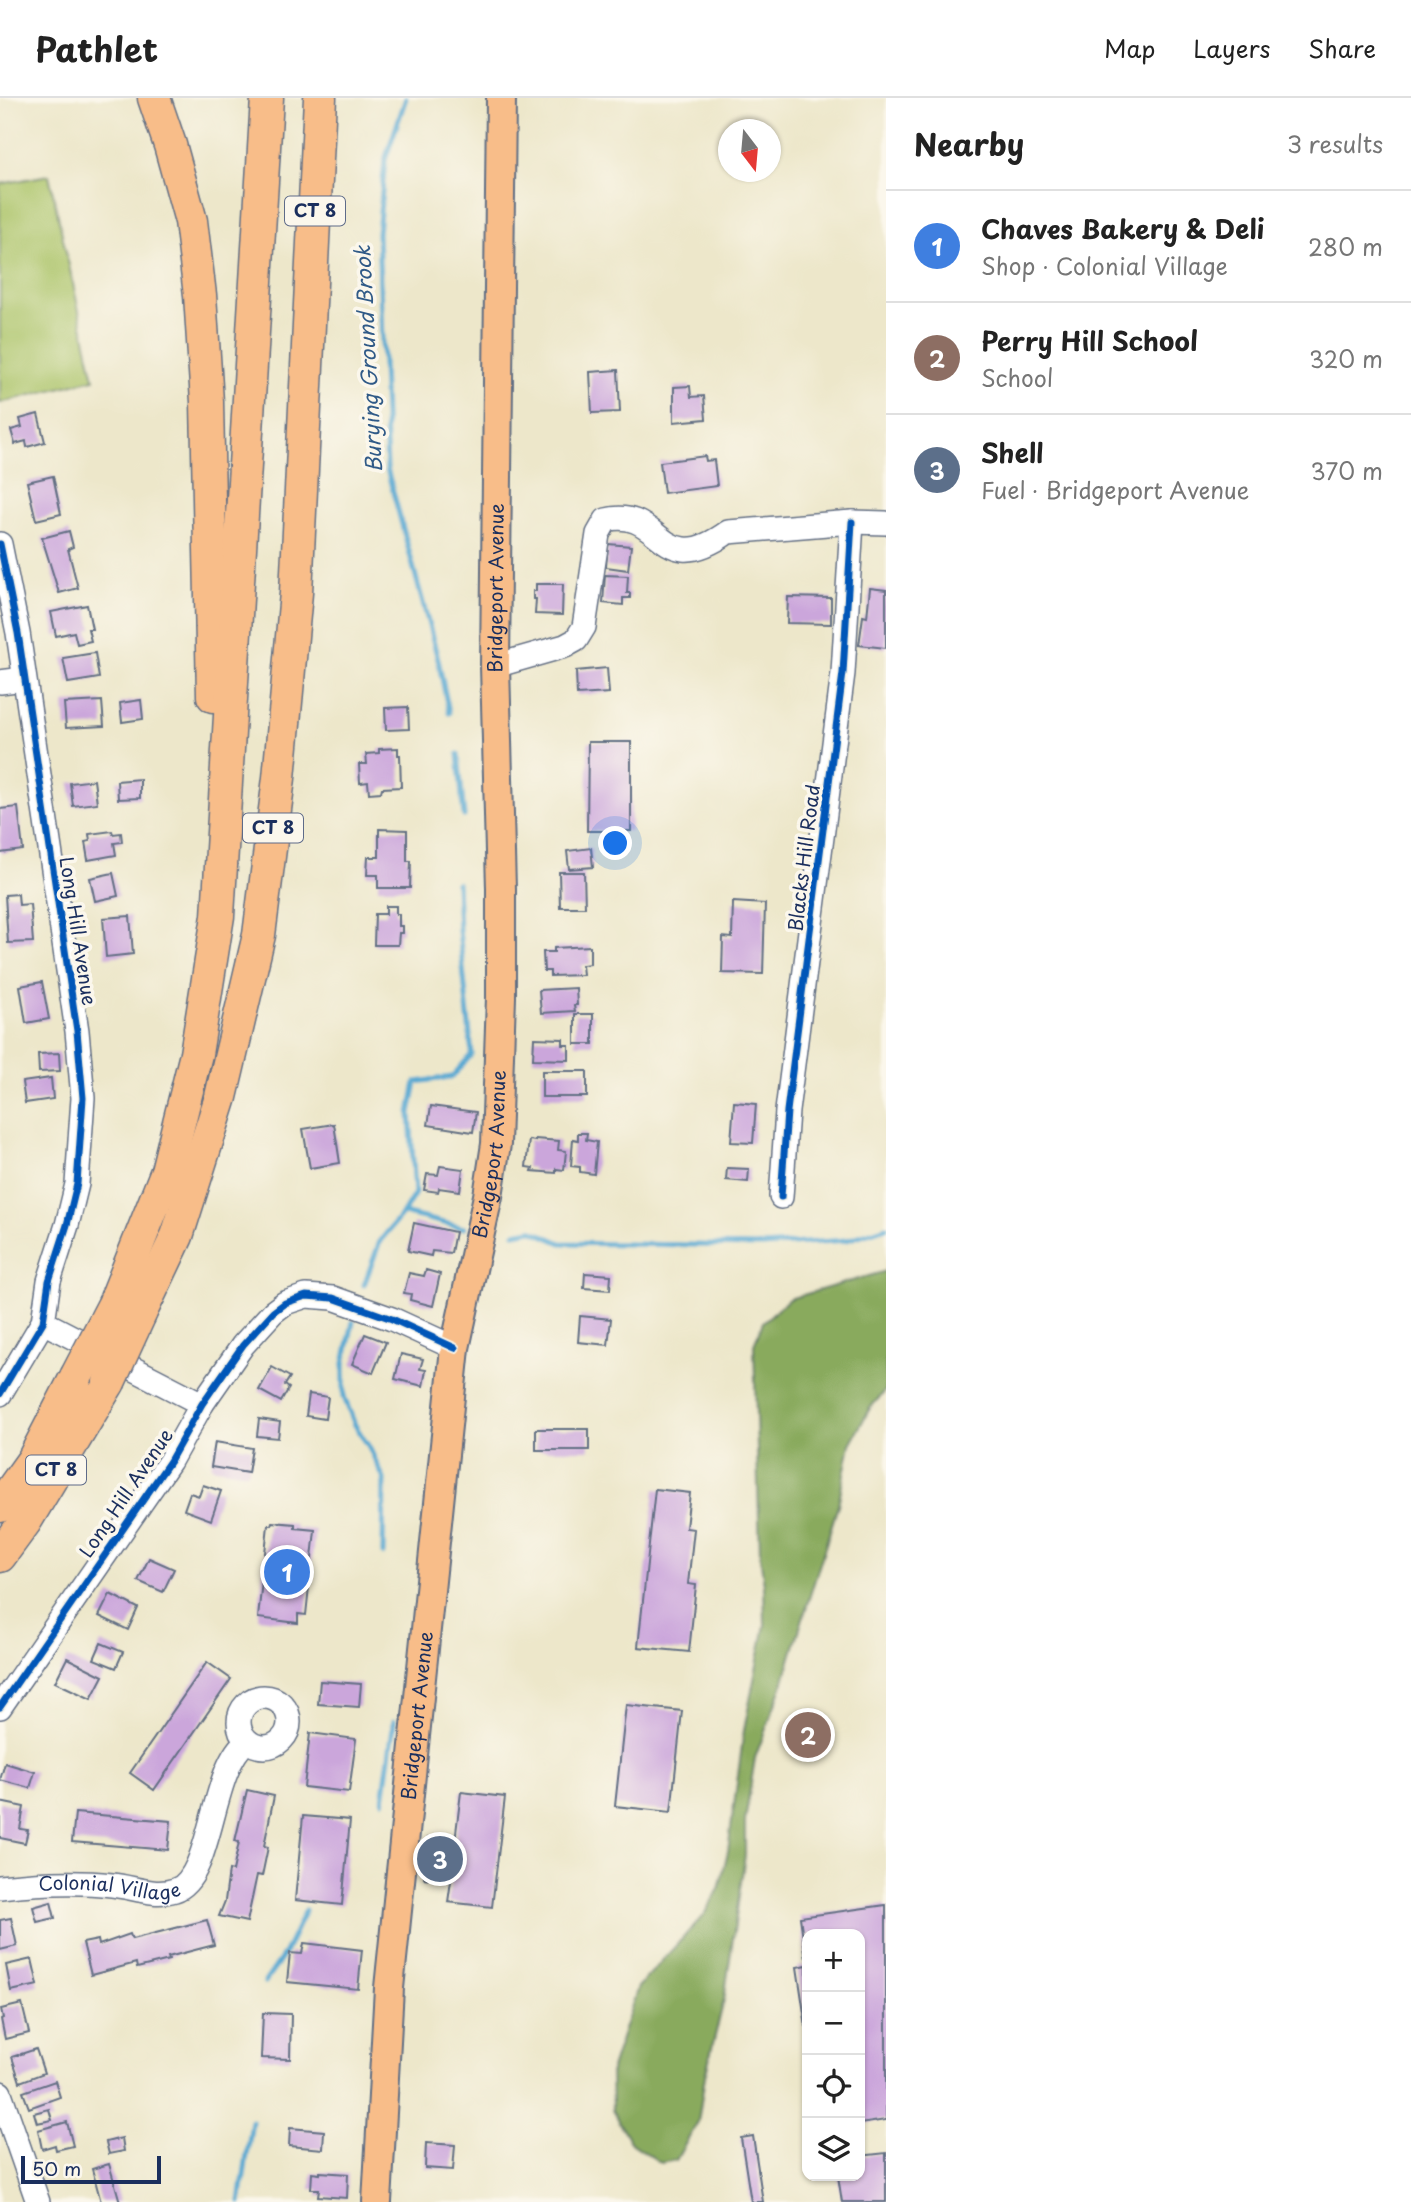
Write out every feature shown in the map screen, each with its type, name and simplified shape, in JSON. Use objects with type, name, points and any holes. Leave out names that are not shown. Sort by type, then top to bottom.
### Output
[{"type":"highway","points":[[154,98],[191,221],[200,295],[207,402],[218,916]]},
{"type":"highway","name":"CT 8","points":[[0,1556],[26,1522],[109,1381],[196,1054],[218,916],[267,98]]},
{"type":"highway","name":"CT 8","points":[[0,1506],[33,1460],[76,1377],[177,1236],[221,1097],[259,935],[279,778],[296,593],[320,98]]},
{"type":"main road","name":"Bridgeport Avenue","points":[[377,2202],[388,1988],[455,1348],[488,1196],[496,1144],[501,997],[495,666],[500,98]]},
{"type":"street","points":[[495,666],[565,646],[576,640],[584,627],[598,534],[606,520],[621,516],[640,523],[674,549],[697,550],[728,531],[852,522],[886,523]]},
{"type":"street","name":"Blacks Hill Road","points":[[781,1198],[787,1111],[843,673],[852,522]]},
{"type":"street","name":"Long Hill Avenue","points":[[0,544],[8,576],[77,1031],[83,1098],[77,1184],[49,1281],[43,1322]]},
{"type":"street","points":[[0,682],[24,679]]},
{"type":"street","name":"Long Hill Avenue","points":[[0,1707],[170,1461],[202,1404],[252,1335],[285,1303],[306,1296],[333,1298],[393,1319],[455,1348]]},
{"type":"street","points":[[0,1394],[43,1322],[202,1404]]},
{"type":"street","name":"Colonial Village","points":[[0,1887],[25,1884],[111,1885],[158,1893],[181,1888],[195,1871],[234,1754],[247,1741]]},
{"type":"street","points":[[0,2093],[38,2202]]},
{"type":"green space","points":[[49,175],[94,379],[0,403],[0,184]]},
{"type":"green space","points":[[886,1271],[886,1390],[870,1408],[850,1444],[838,1505],[782,1686],[755,1758],[745,1821],[745,1855],[724,2000],[705,2076],[698,2122],[676,2160],[661,2163],[630,2142],[612,2110],[611,2069],[638,1987],[703,1916],[719,1889],[728,1851],[744,1730],[765,1625],[760,1555],[754,1345],[763,1322],[789,1299]]},
{"type":"building","points":[[618,370],[620,412],[592,413],[590,372]]},
{"type":"building","points":[[690,386],[691,397],[704,396],[706,419],[674,422],[674,387]]},
{"type":"building","points":[[38,414],[45,442],[27,447],[26,441],[15,444],[11,430],[22,427],[20,419]]},
{"type":"building","points":[[705,456],[706,461],[714,460],[717,486],[664,493],[660,462]]},
{"type":"building","points":[[53,476],[61,514],[36,520],[27,482]]},
{"type":"building","points":[[69,531],[73,547],[68,549],[78,588],[59,593],[42,538]]},
{"type":"building","points":[[608,544],[631,546],[628,570],[606,567]]},
{"type":"building","points":[[605,575],[628,576],[627,593],[630,593],[630,598],[623,598],[623,605],[603,603]]},
{"type":"building","points":[[536,584],[563,584],[562,615],[535,614],[536,599],[533,599],[533,591],[536,591]]},
{"type":"building","points":[[870,588],[886,590],[886,648],[859,645],[863,616],[867,617]]},
{"type":"building","points":[[788,597],[831,598],[831,624],[787,623]]},
{"type":"building","points":[[87,605],[92,629],[88,629],[91,641],[77,644],[74,632],[56,636],[51,612]]},
{"type":"building","points":[[95,653],[99,678],[68,683],[63,658]]},
{"type":"building","points":[[607,668],[609,693],[577,695],[576,671]]},
{"type":"building","points":[[141,700],[143,719],[122,722],[120,703]]},
{"type":"building","points":[[102,701],[104,726],[66,728],[64,703]]},
{"type":"building","points":[[408,707],[409,729],[386,730],[385,708]]},
{"type":"building","points":[[588,742],[631,742],[631,831],[587,831]]},
{"type":"building","points":[[398,748],[401,787],[382,788],[381,792],[369,793],[368,782],[360,783],[359,764],[367,764],[366,754],[379,753],[379,749]]},
{"type":"building","points":[[140,779],[140,798],[118,799],[117,781]]},
{"type":"building","points":[[94,780],[97,803],[73,806],[70,783]]},
{"type":"building","points":[[18,807],[23,850],[0,853],[0,809]]},
{"type":"building","points":[[379,829],[407,830],[407,861],[411,861],[410,888],[378,888],[378,875],[367,875],[368,857],[379,857]]},
{"type":"building","points":[[112,831],[113,834],[121,833],[122,842],[114,843],[116,855],[88,860],[85,842],[90,841],[89,834]]},
{"type":"building","points":[[591,848],[593,867],[569,869],[567,851]]},
{"type":"building","points":[[559,872],[584,872],[585,907],[560,907]]},
{"type":"building","points":[[113,873],[118,896],[95,901],[90,878]]},
{"type":"building","points":[[18,894],[19,905],[30,904],[33,942],[8,943],[5,895]]},
{"type":"building","points":[[733,902],[765,904],[763,974],[722,973],[723,937],[732,938]]},
{"type":"building","points":[[386,906],[396,906],[402,933],[399,933],[398,945],[374,945],[375,914],[386,914]]},
{"type":"building","points":[[130,916],[133,954],[106,957],[103,918]]},
{"type":"building","points":[[590,946],[590,964],[582,965],[583,975],[550,976],[550,971],[544,971],[543,952],[554,952],[554,948]]},
{"type":"building","points":[[42,982],[49,1019],[26,1023],[20,986]]},
{"type":"building","points":[[576,988],[575,1011],[541,1013],[539,990]]},
{"type":"building","points":[[575,1014],[593,1014],[593,1044],[575,1044]]},
{"type":"building","points":[[534,1038],[563,1039],[563,1045],[569,1045],[569,1060],[533,1059]]},
{"type":"building","points":[[59,1053],[60,1071],[39,1072],[38,1054]]},
{"type":"building","points":[[542,1071],[587,1071],[587,1097],[542,1097]]},
{"type":"building","points":[[51,1078],[53,1099],[25,1103],[22,1082]]},
{"type":"building","points":[[734,1102],[756,1104],[753,1143],[731,1142]]},
{"type":"building","points":[[431,1106],[476,1112],[473,1132],[428,1125]]},
{"type":"building","points":[[334,1124],[340,1163],[310,1168],[303,1129]]},
{"type":"building","points":[[578,1133],[587,1133],[586,1140],[597,1142],[594,1174],[580,1172],[580,1167],[571,1166],[573,1139],[578,1140]]},
{"type":"building","points":[[529,1140],[559,1141],[558,1150],[566,1151],[564,1170],[556,1169],[556,1173],[532,1171],[533,1168],[526,1167]]},
{"type":"building","points":[[440,1166],[463,1169],[460,1191],[439,1188],[438,1192],[424,1190],[427,1174],[438,1175]]},
{"type":"building","points":[[727,1168],[749,1169],[748,1182],[726,1180]]},
{"type":"building","points":[[414,1223],[455,1232],[451,1253],[432,1251],[431,1256],[408,1251]]},
{"type":"building","points":[[426,1270],[440,1274],[433,1306],[410,1300],[411,1294],[404,1293],[409,1273],[424,1276]]},
{"type":"building","points":[[585,1273],[611,1275],[610,1290],[584,1288]]},
{"type":"building","points":[[580,1316],[611,1319],[608,1345],[578,1342]]},
{"type":"building","points":[[365,1334],[386,1342],[373,1373],[352,1364]]},
{"type":"building","points":[[401,1354],[423,1359],[420,1369],[426,1370],[423,1386],[395,1379]]},
{"type":"building","points":[[272,1367],[290,1377],[285,1385],[289,1388],[281,1402],[259,1390]]},
{"type":"building","points":[[309,1394],[328,1397],[325,1419],[306,1416]]},
{"type":"building","points":[[259,1419],[280,1422],[278,1438],[257,1436]]},
{"type":"building","points":[[536,1429],[589,1429],[589,1450],[536,1450]]},
{"type":"building","points":[[215,1442],[252,1448],[248,1473],[211,1467]]},
{"type":"building","points":[[203,1485],[221,1491],[211,1520],[184,1510],[190,1493],[199,1496]]},
{"type":"building","points":[[655,1489],[690,1493],[686,1528],[694,1529],[688,1584],[696,1585],[689,1652],[638,1647]]},
{"type":"building","points":[[272,1522],[295,1524],[295,1528],[315,1530],[306,1615],[298,1614],[298,1623],[258,1618],[268,1525]]},
{"type":"building","points":[[149,1558],[174,1569],[163,1592],[138,1581]]},
{"type":"building","points":[[110,1594],[138,1608],[128,1630],[99,1616]]},
{"type":"building","points":[[101,1643],[123,1652],[116,1668],[94,1659]]},
{"type":"building","points":[[67,1658],[103,1676],[91,1699],[55,1682]]},
{"type":"building","points":[[207,1662],[231,1679],[154,1790],[130,1773]]},
{"type":"building","points":[[320,1681],[361,1684],[359,1707],[318,1704]]},
{"type":"building","points":[[626,1705],[682,1711],[671,1812],[615,1806]]},
{"type":"building","points":[[310,1733],[356,1739],[349,1792],[304,1787]]},
{"type":"building","points":[[5,1763],[35,1772],[30,1788],[0,1780]]},
{"type":"building","points":[[247,1790],[274,1796],[264,1846],[268,1847],[262,1876],[257,1875],[247,1922],[219,1916],[225,1901],[229,1870],[233,1871],[239,1842],[235,1841]]},
{"type":"building","points":[[461,1792],[505,1797],[492,1907],[448,1902],[451,1881],[424,1878],[428,1838],[455,1841]]},
{"type":"building","points":[[0,1802],[24,1807],[20,1829],[28,1830],[25,1843],[0,1838]]},
{"type":"building","points":[[75,1813],[171,1821],[168,1850],[72,1842]]},
{"type":"building","points":[[303,1816],[350,1820],[342,1905],[295,1900]]},
{"type":"building","points":[[51,1902],[55,1918],[37,1922],[33,1907]]},
{"type":"building","points":[[886,1905],[886,2120],[865,2123],[865,1929],[802,1931],[800,1917]]},
{"type":"building","points":[[11,1918],[17,1946],[0,1950],[0,1920]]},
{"type":"building","points":[[207,1920],[214,1945],[137,1968],[136,1963],[91,1975],[83,1943],[98,1940],[99,1945],[130,1934],[132,1939]]},
{"type":"building","points":[[304,1943],[362,1950],[358,1989],[287,1982],[290,1953],[302,1954]]},
{"type":"building","points":[[32,1959],[38,1985],[11,1991],[6,1965]]},
{"type":"building","points":[[802,1966],[802,2000],[797,1967]]},
{"type":"building","points":[[22,2004],[29,2033],[5,2039],[1,2009]]},
{"type":"building","points":[[263,2013],[291,2014],[290,2059],[261,2058]]},
{"type":"building","points":[[36,2049],[44,2073],[20,2082],[12,2057]]},
{"type":"building","points":[[55,2081],[60,2097],[29,2108],[23,2092]]},
{"type":"building","points":[[49,2109],[52,2120],[37,2123],[34,2113]]},
{"type":"building","points":[[67,2122],[73,2146],[56,2150],[55,2145],[42,2149],[38,2130]]},
{"type":"building","points":[[290,2128],[324,2131],[323,2149],[289,2146]]},
{"type":"building","points":[[753,2136],[763,2202],[751,2202],[741,2138]]},
{"type":"building","points":[[122,2138],[124,2151],[109,2154],[106,2142]]},
{"type":"building","points":[[426,2143],[455,2145],[453,2170],[425,2168]]},
{"type":"building","points":[[886,2153],[886,2202],[842,2202],[839,2181],[865,2181],[865,2155]]},
{"type":"building","points":[[109,2164],[120,2202],[101,2202],[92,2169]]},
{"type":"building","points":[[312,2173],[348,2174],[347,2198],[318,2196],[319,2189],[311,2189]]},
{"type":"waterway","name":"Burying Ground Brook","points":[[406,98],[385,160],[378,233],[387,469],[438,659],[449,713]]},
{"type":"waterway","points":[[458,754],[464,816]]},
{"type":"waterway","points":[[364,1285],[380,1241],[415,1193],[410,1113],[416,1082],[452,1077],[472,1054],[459,930],[457,883]]},
{"type":"waterway","points":[[403,1213],[464,1228]]},
{"type":"waterway","points":[[515,1233],[531,1230],[561,1243],[763,1246],[847,1240],[886,1227]]},
{"type":"waterway","points":[[353,1322],[344,1363],[344,1397],[355,1425],[384,1479],[383,1554]]},
{"type":"waterway","points":[[383,1801],[394,1721]]},
{"type":"waterway","points":[[265,1982],[285,1953],[305,1910]]},
{"type":"waterway","points":[[240,2202],[252,2121]]},
{"type":"cycle path","points":[[781,1197],[787,1111],[843,673],[852,522]]},
{"type":"cycle path","points":[[0,544],[18,633],[77,1031],[83,1098],[77,1184],[49,1281],[43,1322],[0,1394]]},
{"type":"cycle path","points":[[0,1707],[170,1461],[202,1404],[243,1345],[273,1312],[285,1303],[306,1296],[333,1298],[392,1319],[455,1348]]},
{"type":"place","name":"Chaves Bakery & Deli","points":[[287,1572]]},
{"type":"place","name":"Perry Hill School","points":[[808,1735]]},
{"type":"place","name":"Shell","points":[[440,1859]]}]
